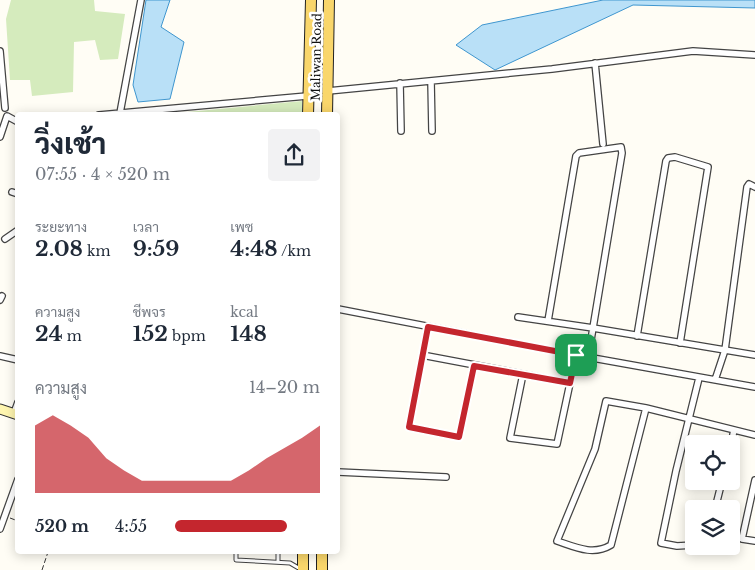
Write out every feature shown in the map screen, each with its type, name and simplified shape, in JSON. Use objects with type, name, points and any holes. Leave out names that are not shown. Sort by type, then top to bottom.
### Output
[{"type":"main road","points":[[308,112],[311,0]]},
{"type":"main road","name":"Maliwan Road","points":[[327,112],[329,0]]},
{"type":"main road","points":[[303,554],[303,570]]},
{"type":"main road","points":[[322,554],[322,570]]},
{"type":"street","points":[[120,112],[141,0]]},
{"type":"street","points":[[0,51],[2,107],[7,116],[15,120]]},
{"type":"street","points":[[328,91],[595,64],[693,51],[755,55]]},
{"type":"street","points":[[595,64],[603,144]]},
{"type":"street","points":[[430,81],[432,130]]},
{"type":"street","points":[[400,83],[401,131]]},
{"type":"street","points":[[131,112],[307,96]]},
{"type":"street","points":[[0,137],[7,116]]},
{"type":"street","points":[[548,321],[576,156],[579,153],[621,147],[622,153],[588,358]]},
{"type":"street","points":[[637,336],[666,161],[668,158],[675,157],[708,167],[680,343]]},
{"type":"street","points":[[715,380],[725,350],[747,187],[749,184],[755,187]]},
{"type":"street","points":[[5,239],[15,232]]},
{"type":"street","points":[[340,309],[588,358],[755,387]]},
{"type":"street","points":[[518,317],[755,355]]},
{"type":"street","points":[[428,327],[409,427],[459,437],[474,366]]},
{"type":"street","points":[[422,355],[570,383]]},
{"type":"street","points":[[522,374],[510,438],[557,444],[576,355]]},
{"type":"street","points":[[0,356],[15,359]]},
{"type":"street","points":[[685,546],[661,542],[700,378]]},
{"type":"street","points":[[646,408],[611,545],[604,549],[586,551],[557,540],[595,449],[606,402],[646,408],[755,435]]},
{"type":"street","points":[[0,409],[15,414]]},
{"type":"street","points":[[733,435],[734,430]]},
{"type":"street","points":[[340,472],[446,478]]},
{"type":"street","points":[[755,480],[742,539],[755,541]]},
{"type":"street","points":[[0,530],[15,486]]},
{"type":"lane","points":[[236,554],[236,560],[290,563],[303,570]]},
{"type":"lane","points":[[278,554],[278,562]]},
{"type":"path","points":[[4,516],[15,520]]},
{"type":"path","points":[[42,570],[47,554]]},
{"type":"green space","points":[[11,0],[94,0],[95,11],[125,14],[118,59],[100,60],[95,40],[74,42],[73,92],[32,96],[30,80],[10,80],[6,19]]},
{"type":"green space","points":[[302,101],[302,112],[187,112]]},
{"type":"water","points":[[146,0],[170,0],[161,27],[184,42],[170,99],[138,102],[133,85]]},
{"type":"water","points":[[603,0],[755,0],[755,8],[633,5],[495,70],[456,45],[482,25]]},
{"type":"route","points":[[428,327],[576,355],[570,383],[474,366],[459,437],[409,427],[428,327]]}]
